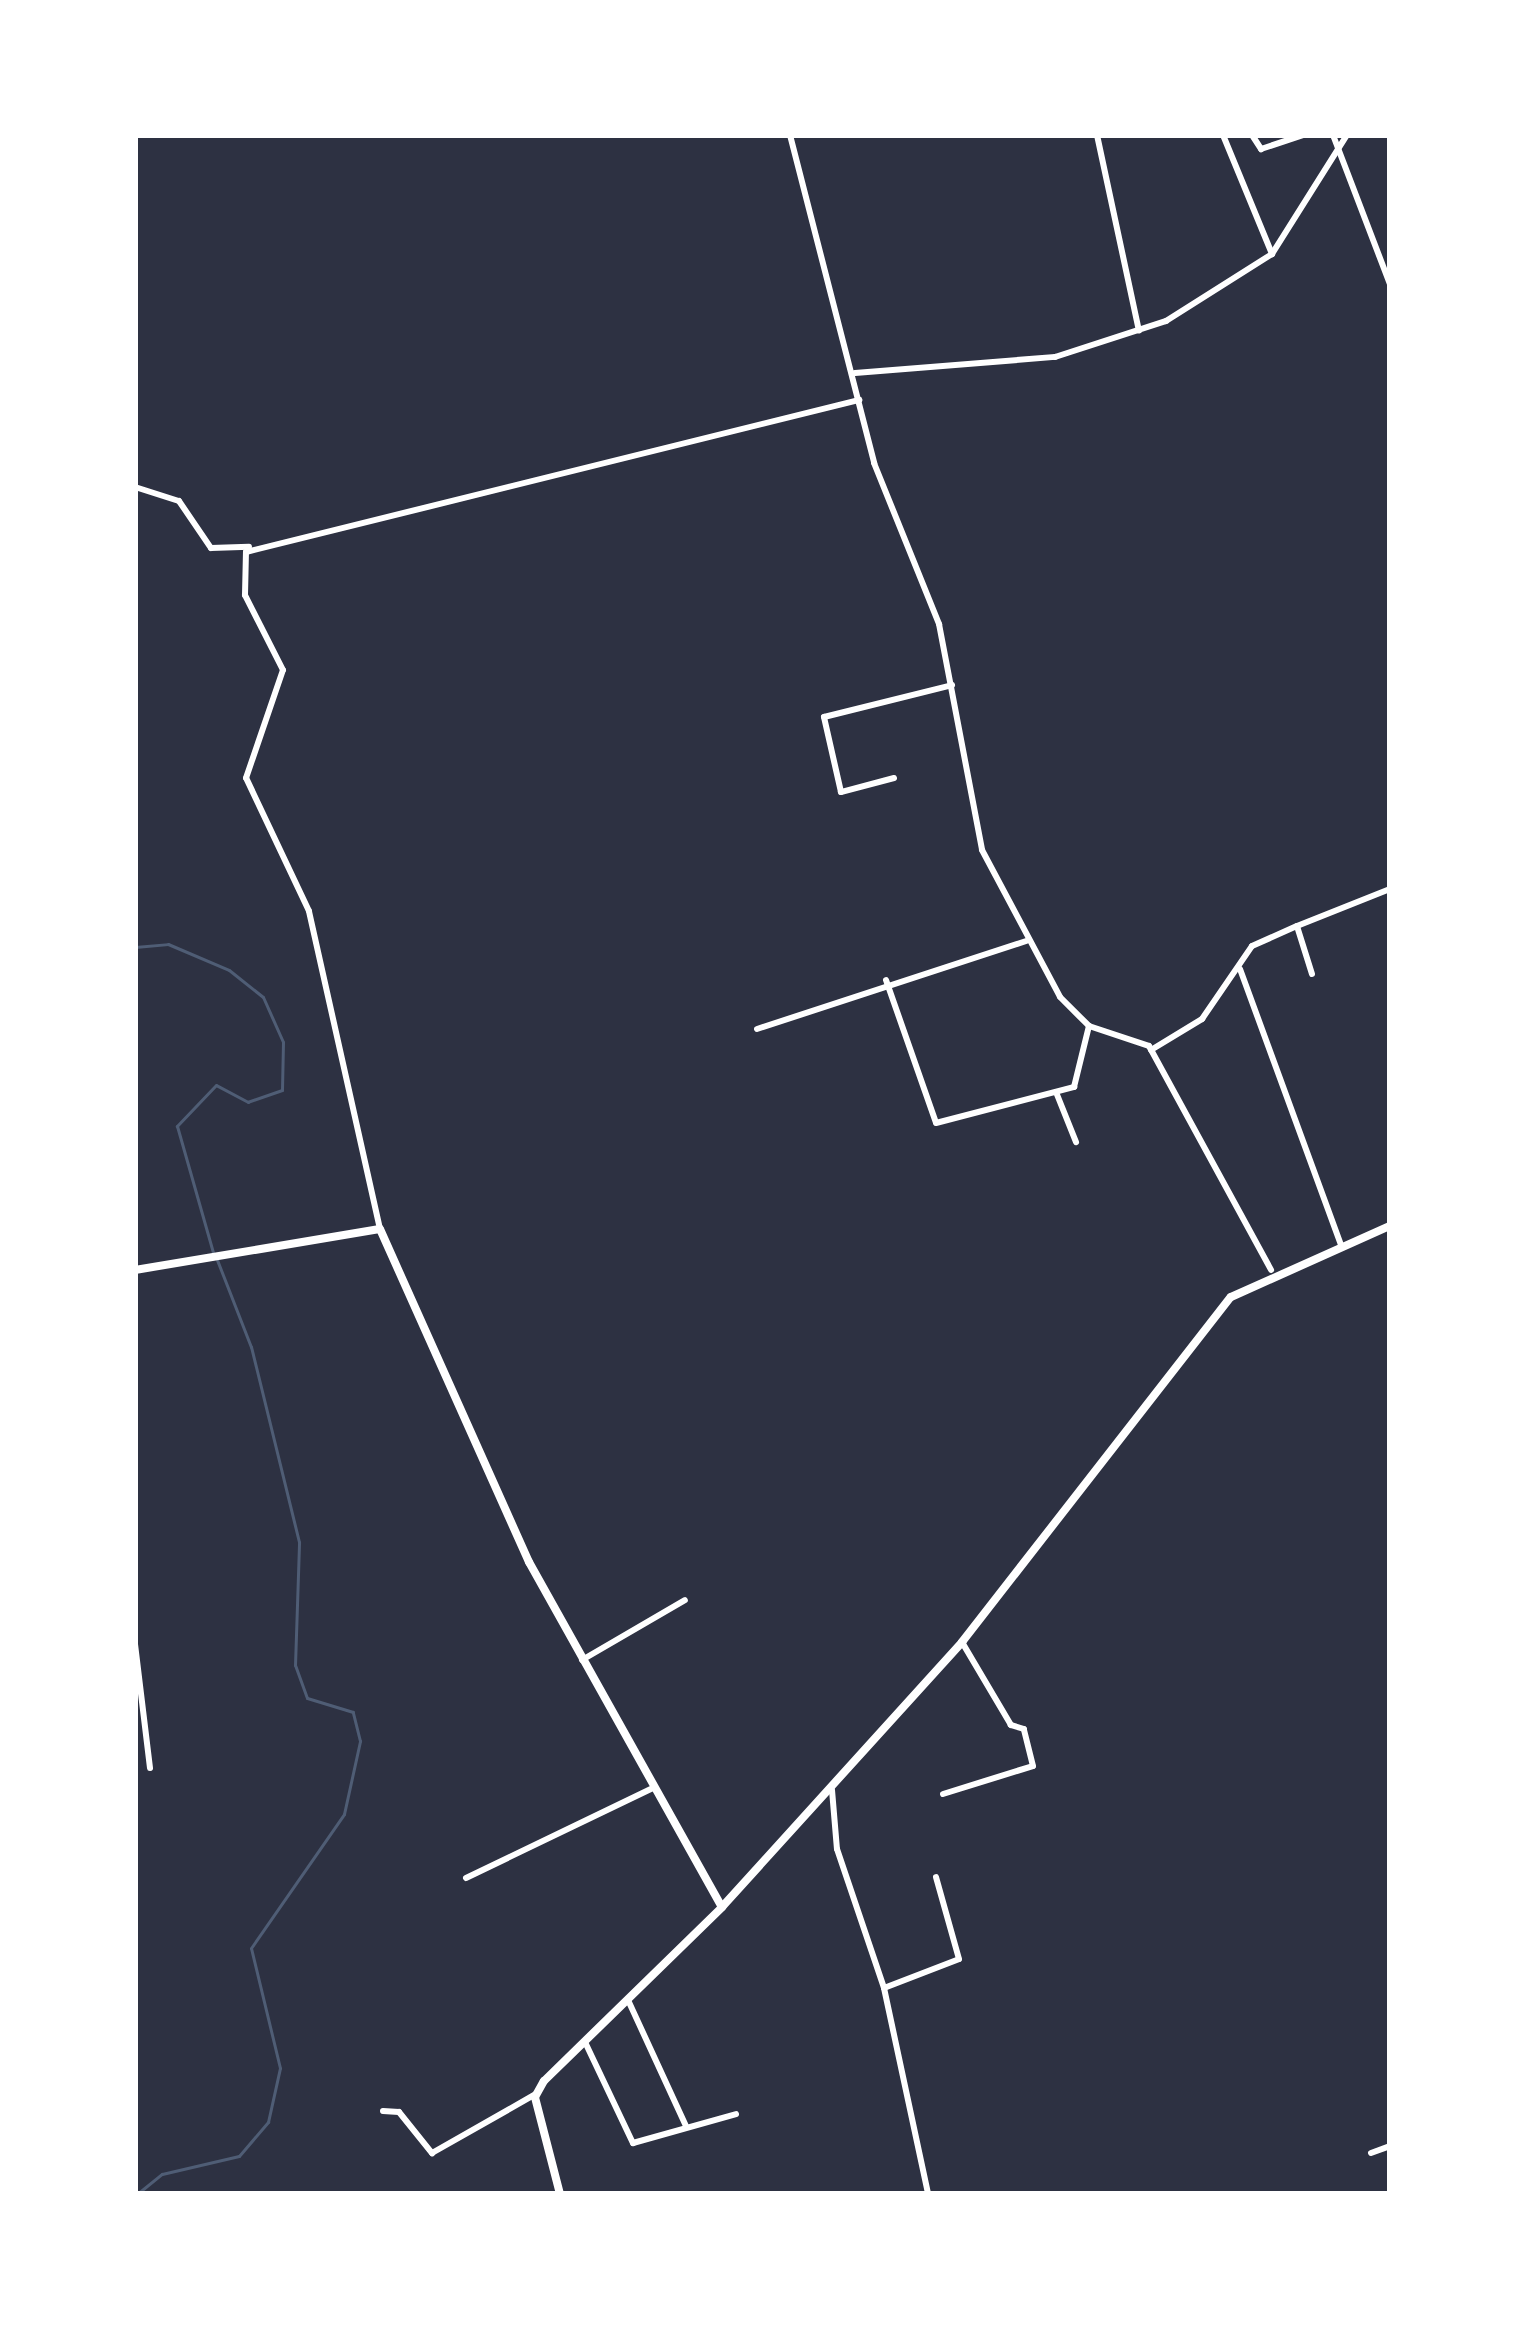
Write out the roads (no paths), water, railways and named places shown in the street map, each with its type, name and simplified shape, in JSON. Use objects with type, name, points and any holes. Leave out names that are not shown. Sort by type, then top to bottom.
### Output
[{"type":"street","points":[[1097,135],[1139,332]]},
{"type":"street","points":[[1223,135],[1272,254]]},
{"type":"street","points":[[1252,135],[1261,149],[1304,135]]},
{"type":"street","points":[[1333,135],[1390,284]]},
{"type":"street","points":[[854,373],[1055,357],[1139,332],[1272,254],[1347,135]]},
{"type":"street","points":[[794,136],[874,463],[919,554],[952,685],[982,850],[1027,941],[1089,1026],[1150,1050],[1271,1270]]},
{"type":"street","points":[[135,487],[179,501],[211,548],[249,547],[859,400]]},
{"type":"street","points":[[249,547],[245,595],[283,670],[245,778],[309,911],[380,1229],[447,1396],[582,1660],[722,1907]]},
{"type":"street","points":[[894,778],[841,792],[824,717],[952,685]]},
{"type":"street","points":[[1150,1050],[1193,1028],[1254,944],[1390,889]]},
{"type":"street","points":[[1297,926],[1312,974]]},
{"type":"street","points":[[757,1029],[886,980],[1027,941]]},
{"type":"street","points":[[1240,968],[1341,1245]]},
{"type":"street","points":[[886,980],[930,1120],[1057,1092],[1085,1074],[1089,1026]]},
{"type":"street","points":[[1057,1092],[1076,1142]]},
{"type":"street","points":[[383,2111],[399,2112],[431,2153],[536,2094],[722,1907],[962,1642],[1222,1307],[1271,1270],[1390,1226]]},
{"type":"street","points":[[135,1270],[380,1229]]},
{"type":"street","points":[[582,1660],[685,1600]]},
{"type":"street","points":[[943,1794],[1033,1766],[1024,1729],[1011,1725],[962,1642]]},
{"type":"street","points":[[135,1644],[150,1768]]},
{"type":"street","points":[[466,1878],[653,1788]]},
{"type":"street","points":[[832,1790],[837,1849],[884,1988],[928,2194]]},
{"type":"street","points":[[884,1988],[959,1959],[936,1877]]},
{"type":"street","points":[[628,2000],[686,2126]]},
{"type":"street","points":[[585,2042],[629,2140],[736,2114]]},
{"type":"street","points":[[536,2094],[560,2194]]},
{"type":"street","points":[[1371,2153],[1390,2146]]},
{"type":"waterway","points":[[135,947],[168,944],[229,970],[263,997],[283,1042],[282,1090],[248,1102],[216,1085],[177,1126],[213,1252]]},
{"type":"waterway","points":[[137,2194],[162,2174],[239,2156],[268,2122],[280,2068],[251,1948],[344,1814],[360,1741],[353,1712],[307,1698],[295,1665],[299,1542],[251,1347],[217,1260]]}]
